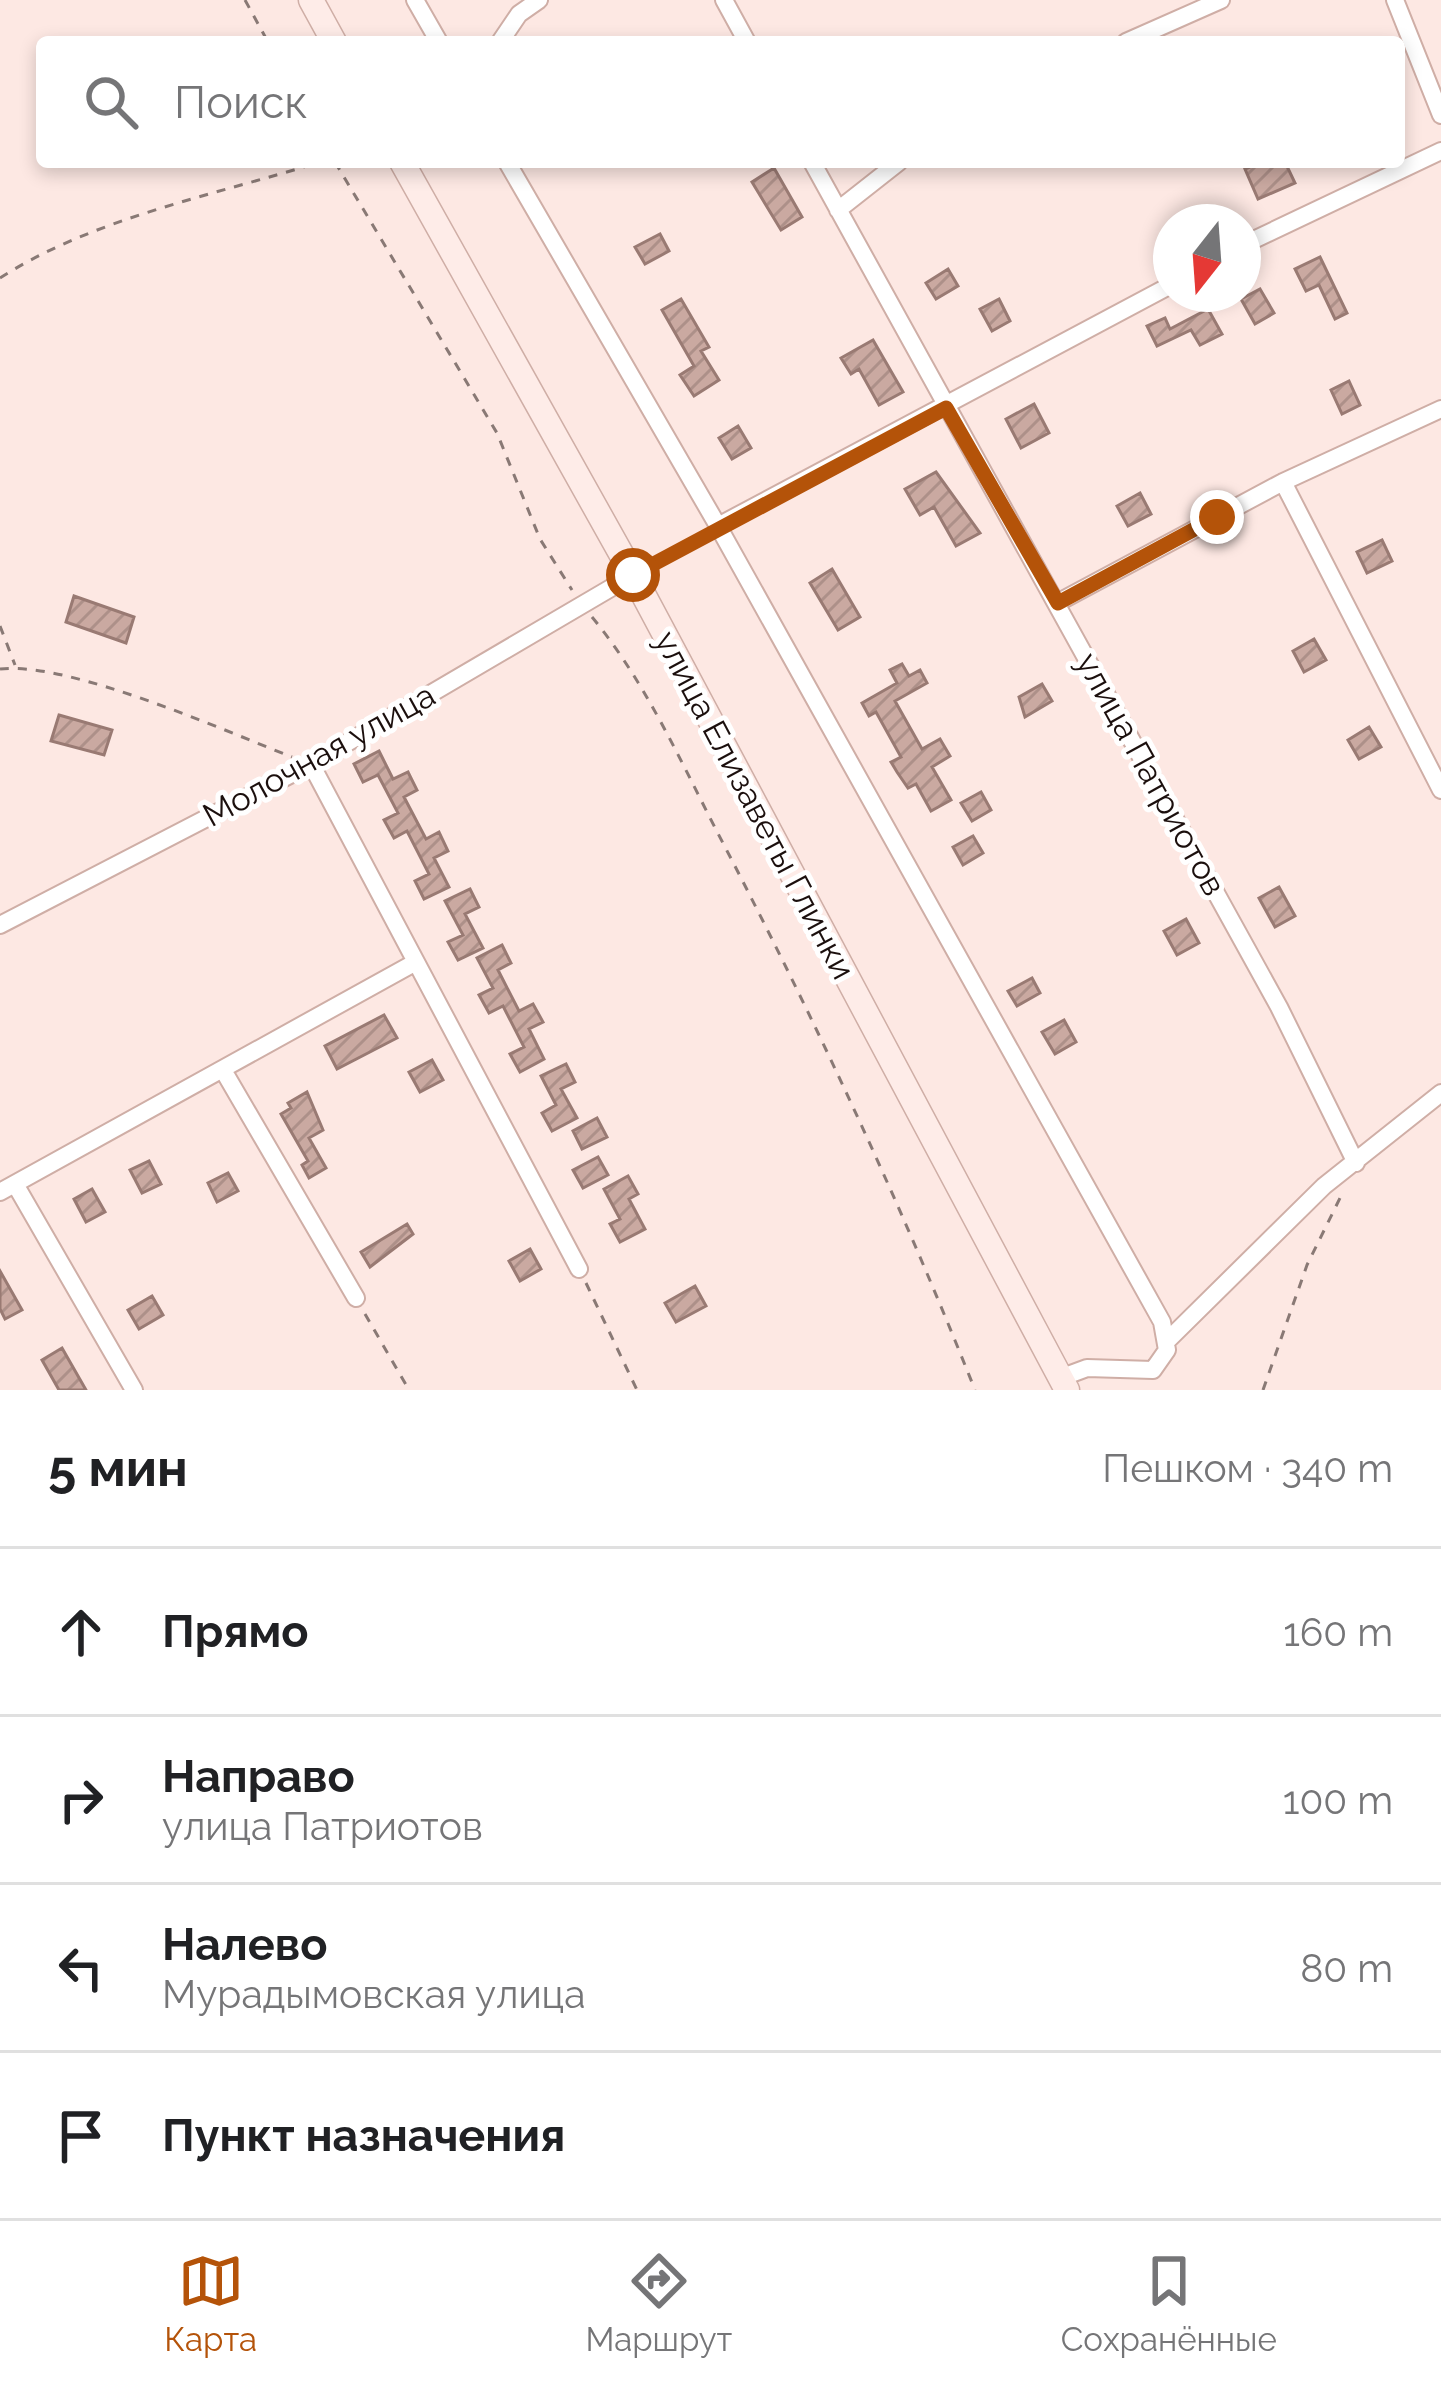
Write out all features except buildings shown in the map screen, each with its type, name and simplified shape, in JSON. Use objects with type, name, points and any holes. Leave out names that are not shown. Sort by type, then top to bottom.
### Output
[{"type":"street","points":[[311,0],[331,36]]},
{"type":"street","points":[[415,0],[436,36]]},
{"type":"street","points":[[504,36],[519,14],[539,0]]},
{"type":"street","points":[[724,0],[744,36]]},
{"type":"street","points":[[1140,36],[1221,0]]},
{"type":"street","points":[[1395,0],[1441,115]]},
{"type":"street","points":[[1261,236],[1441,151]]},
{"type":"street","name":"улица Елизаветы Глинки","points":[[405,168],[633,575],[1063,1384]]},
{"type":"street","points":[[510,168],[718,526],[1168,1340]]},
{"type":"street","name":"улица Патриотов","points":[[815,168],[1279,1007],[1356,1163]]},
{"type":"street","points":[[838,210],[891,168]]},
{"type":"street","points":[[718,526],[1153,295]]},
{"type":"street","points":[[1058,603],[1283,482],[1441,409]]},
{"type":"street","points":[[1283,482],[1441,790]]},
{"type":"street","name":"Молочная улица","points":[[0,925],[310,764],[633,575]]},
{"type":"street","points":[[310,764],[579,1269]]},
{"type":"street","points":[[134,1390],[8,1188],[416,962]]},
{"type":"street","points":[[223,1070],[356,1298]]},
{"type":"street","points":[[1063,1384],[1087,1368],[1153,1370],[1164,1360],[1168,1340],[1240,1263],[1441,1093]]},
{"type":"path","points":[[245,0],[265,36]]},
{"type":"path","points":[[0,278],[121,224],[301,168]]},
{"type":"path","points":[[339,168],[497,433],[540,539],[581,604],[635,673],[771,935],[920,1253],[975,1390]]},
{"type":"path","points":[[633,575],[718,526]]},
{"type":"path","points":[[0,626],[16,667]]},
{"type":"path","points":[[0,669],[67,674],[310,764]]},
{"type":"path","points":[[1263,1390],[1306,1264],[1356,1163]]},
{"type":"path","points":[[579,1269],[637,1390]]},
{"type":"path","points":[[356,1298],[410,1390]]},
{"type":"route","points":[[633,575],[946,408],[1058,603],[1217,517]]}]
